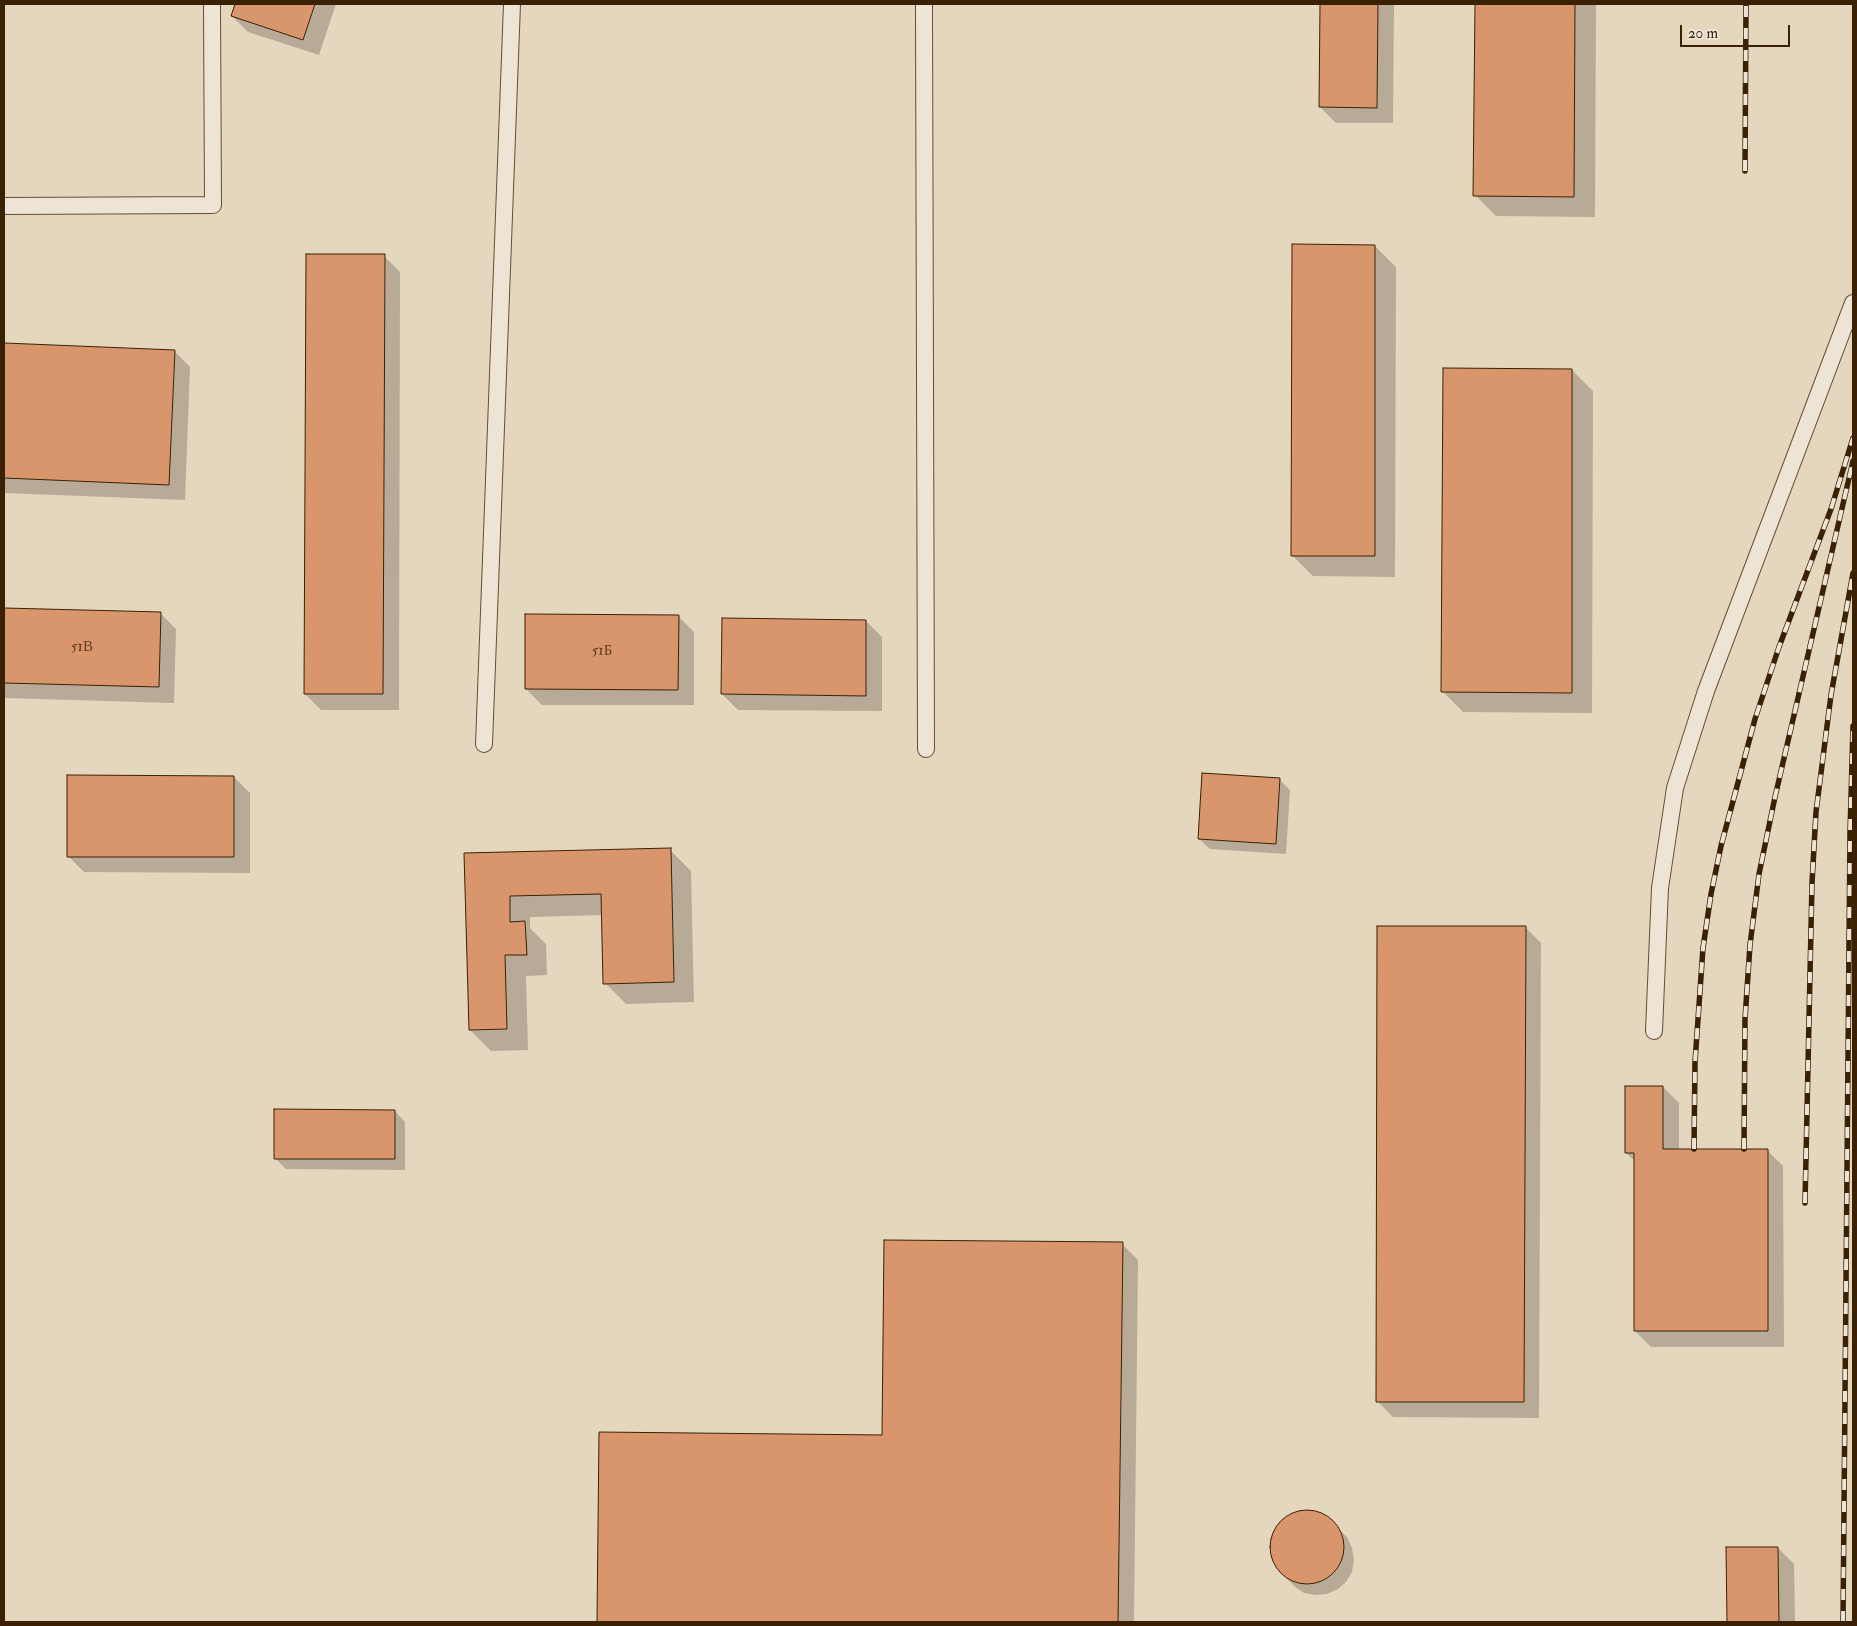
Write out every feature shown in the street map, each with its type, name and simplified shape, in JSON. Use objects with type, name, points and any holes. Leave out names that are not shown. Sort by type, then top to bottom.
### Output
[{"type":"lane","points":[[4,206],[213,205],[212,4]]},
{"type":"lane","points":[[484,744],[512,4]]},
{"type":"lane","points":[[924,4],[926,749]]},
{"type":"lane","points":[[1654,1030],[1660,888],[1675,788],[1706,691],[1853,303]]},
{"type":"building","points":[[235,4],[315,4],[303,40],[231,16]]},
{"type":"building","points":[[1320,4],[1378,4],[1377,108],[1319,107]]},
{"type":"building","points":[[1475,4],[1575,4],[1574,197],[1473,196]]},
{"type":"building","points":[[1292,244],[1375,245],[1375,556],[1291,556]]},
{"type":"building","points":[[306,254],[385,254],[383,694],[304,694]]},
{"type":"building","points":[[4,343],[175,350],[169,485],[4,478]]},
{"type":"building","points":[[1443,368],[1572,369],[1572,693],[1441,692]]},
{"type":"building","points":[[4,608],[161,612],[159,687],[4,683]]},
{"type":"building","points":[[525,614],[679,615],[678,690],[525,689]]},
{"type":"building","points":[[722,618],[866,620],[866,696],[721,694]]},
{"type":"building","points":[[1202,773],[1280,778],[1276,844],[1198,839]]},
{"type":"building","points":[[67,775],[234,776],[234,857],[67,857]]},
{"type":"building","points":[[671,848],[674,982],[603,984],[601,894],[510,896],[510,922],[525,921],[527,955],[505,955],[507,1029],[469,1030],[464,853]]},
{"type":"building","points":[[1377,926],[1526,926],[1524,1402],[1376,1402]]},
{"type":"building","points":[[1625,1086],[1663,1086],[1663,1149],[1768,1149],[1768,1331],[1634,1331],[1634,1153],[1625,1153]]},
{"type":"building","points":[[274,1109],[395,1110],[395,1159],[274,1159]]},
{"type":"building","points":[[884,1240],[1123,1242],[1118,1622],[597,1622],[599,1432],[882,1435]]},
{"type":"building","points":[[1300,1510],[1314,1510],[1328,1516],[1338,1526],[1344,1540],[1344,1554],[1338,1568],[1328,1578],[1314,1584],[1300,1584],[1286,1578],[1276,1568],[1270,1554],[1270,1540],[1276,1526],[1286,1516]]},
{"type":"building","points":[[1726,1547],[1778,1547],[1779,1622],[1727,1622]]},
{"type":"railway","points":[[1745,171],[1746,4]]},
{"type":"railway","points":[[1694,1149],[1695,1062],[1703,948],[1711,894],[1721,846],[1755,719],[1779,647],[1831,509],[1853,438]]},
{"type":"railway","points":[[1744,1149],[1745,1019],[1750,945],[1759,874],[1853,461]]},
{"type":"railway","points":[[1805,1203],[1812,883],[1816,812],[1831,695],[1853,573]]},
{"type":"railway","points":[[1843,1622],[1850,833],[1853,726]]}]
